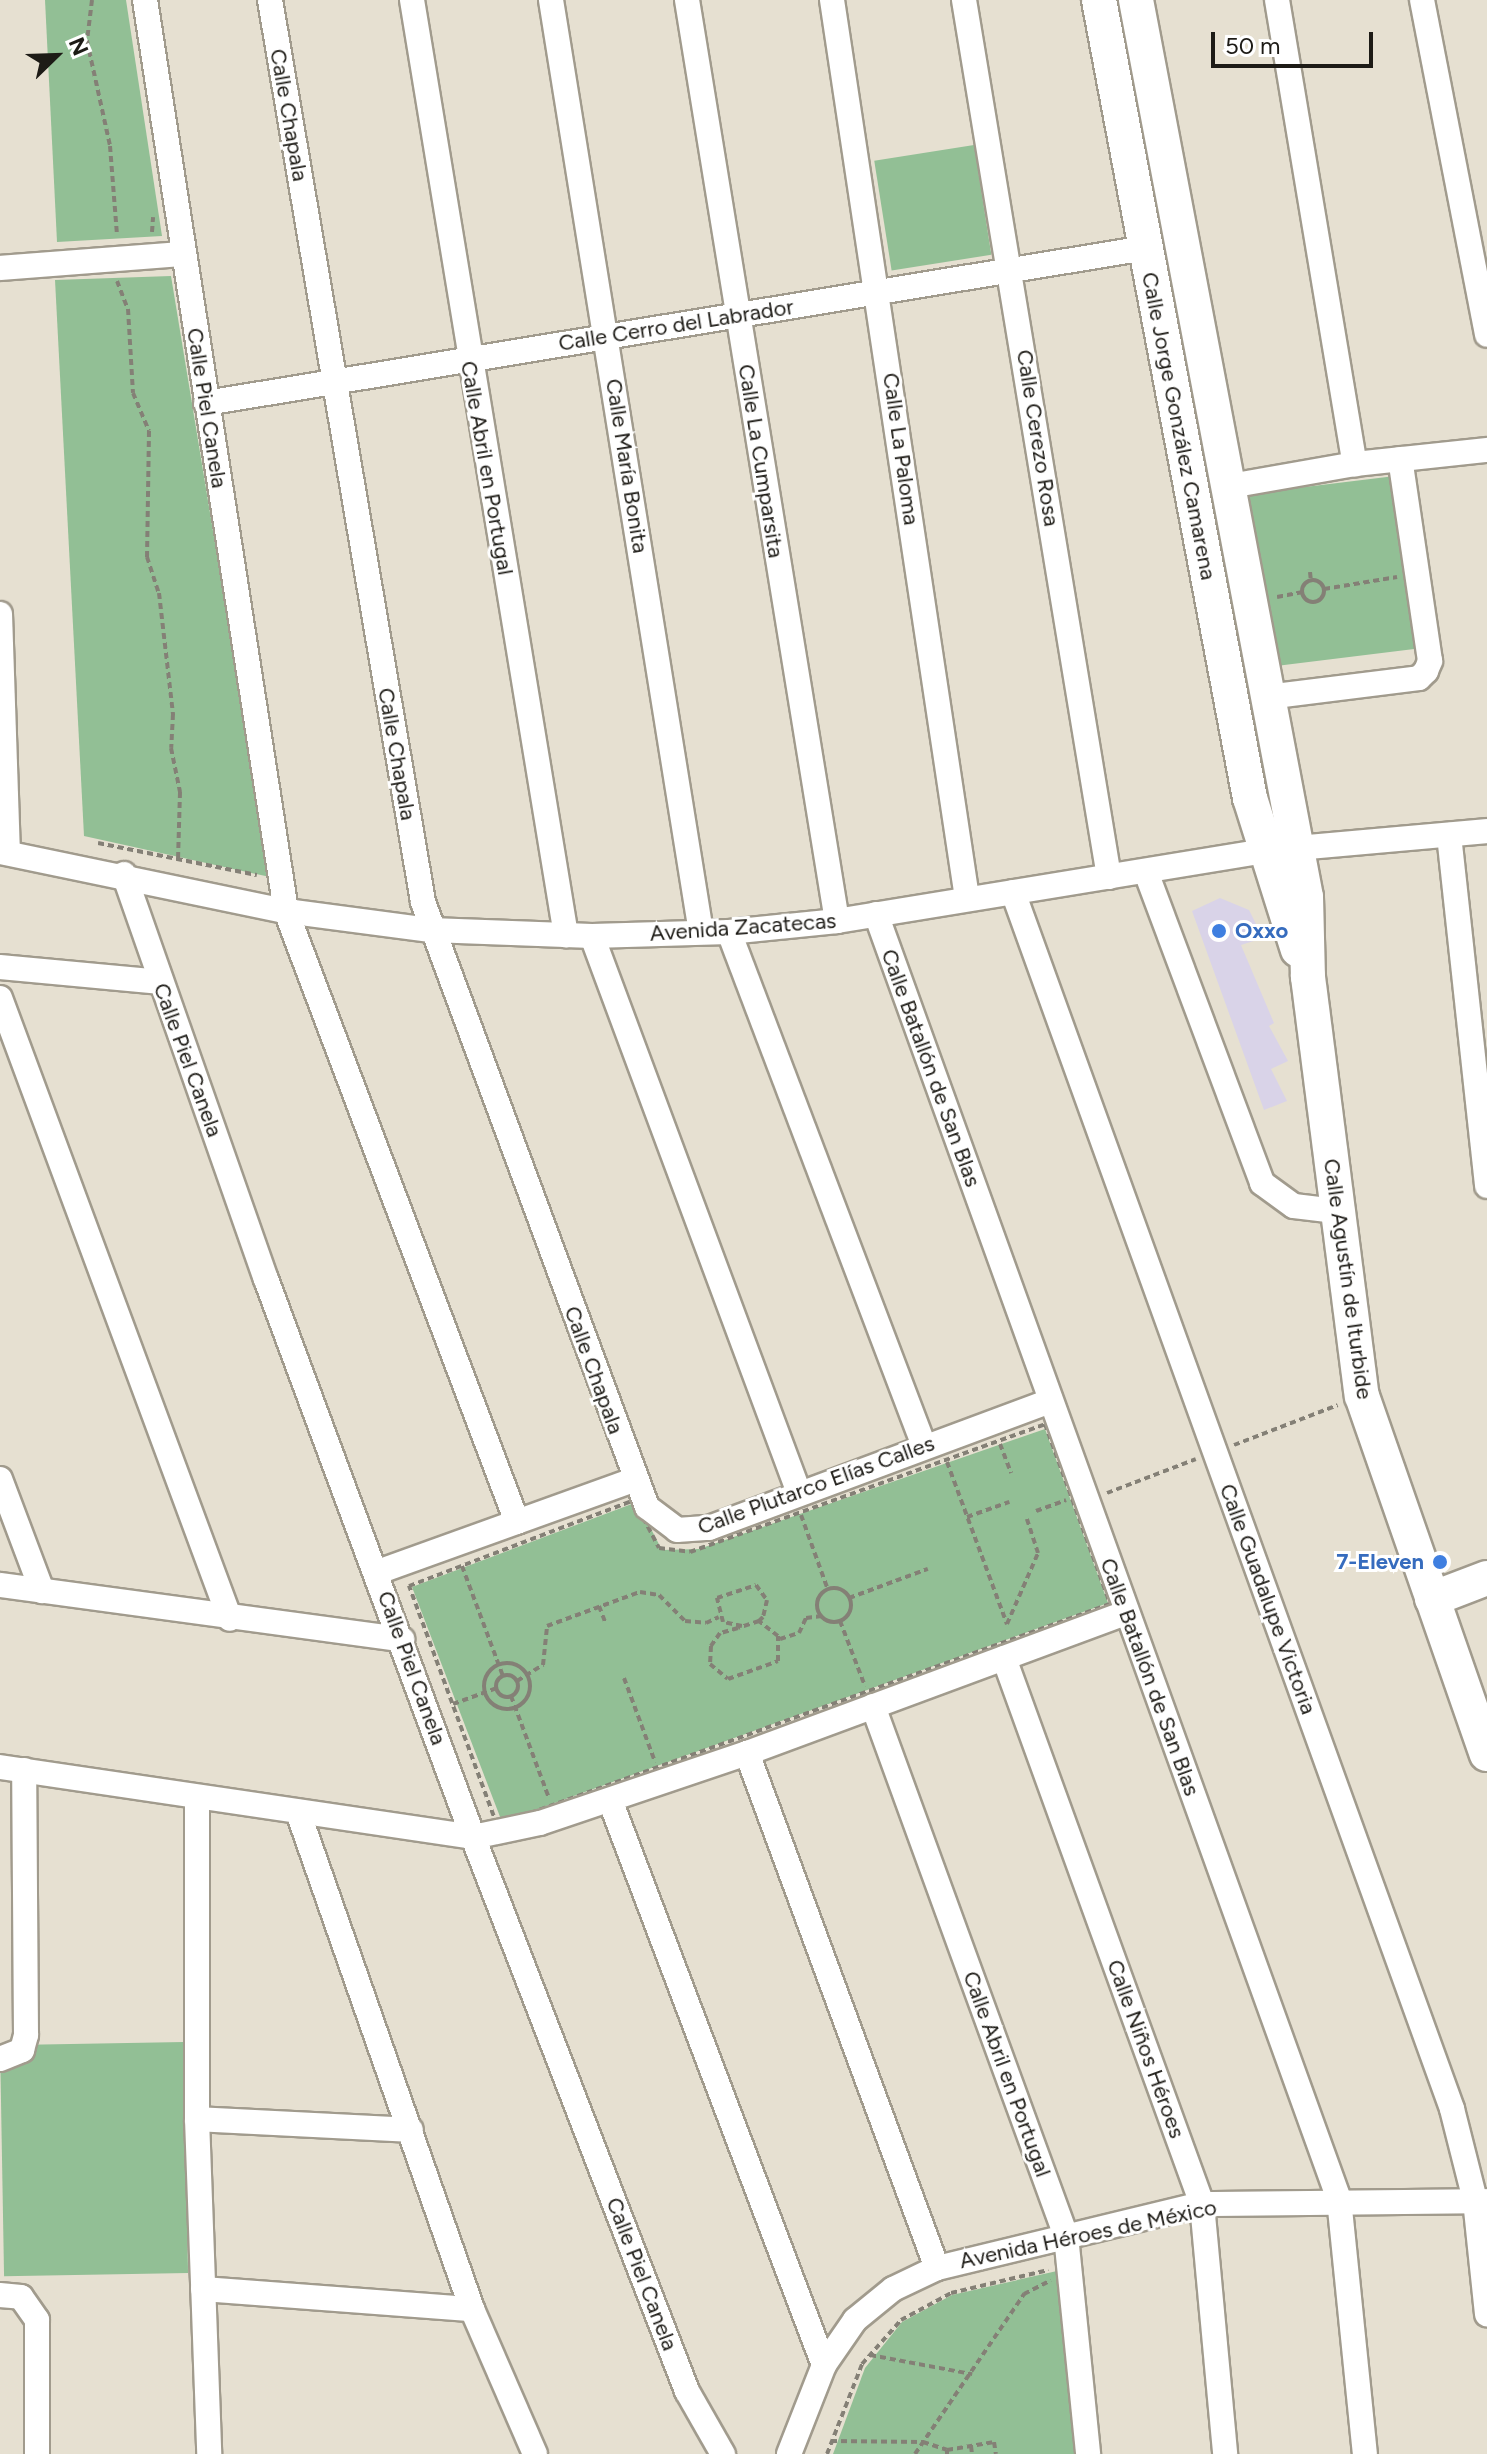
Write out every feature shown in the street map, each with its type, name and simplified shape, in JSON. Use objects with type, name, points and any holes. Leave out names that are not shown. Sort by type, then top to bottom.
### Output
[{"type":"street","name":"Calle Piel Canela","points":[[145,0],[286,911],[517,1522]]},
{"type":"street","name":"Calle Chapala","points":[[270,0],[417,880],[431,930],[634,1480]]},
{"type":"street","name":"Calle Abril en Portugal","points":[[412,0],[566,935]]},
{"type":"street","name":"Calle María Bonita","points":[[551,0],[701,932]]},
{"type":"street","name":"Calle La Cumparsita","points":[[687,0],[837,921]]},
{"type":"street","name":"Calle La Paloma","points":[[832,0],[967,898]]},
{"type":"street","name":"Calle Cerezo Rosa","points":[[964,0],[1109,877]]},
{"type":"street","name":"Calle Jorge González Camarena","points":[[1099,0],[1145,248],[1279,849]]},
{"type":"street","name":"Calle Jorge González Camarena","points":[[1136,0],[1230,486],[1267,697],[1279,849]]},
{"type":"street","points":[[1277,0],[1355,464]]},
{"type":"street","points":[[1422,0],[1487,335]]},
{"type":"street","name":"Calle Cerro del Labrador","points":[[206,403],[1145,248]]},
{"type":"street","points":[[0,268],[182,254]]},
{"type":"street","points":[[1230,486],[1355,464],[1487,450]]},
{"type":"street","points":[[1267,697],[1419,678],[1430,661],[1400,459]]},
{"type":"street","points":[[0,614],[4,852]]},
{"type":"street","name":"Avenida Zacatecas","points":[[4,852],[124,874],[286,911],[431,930],[592,936],[729,932],[837,921],[1279,849],[1487,831]]},
{"type":"street","points":[[1449,835],[1475,972],[1487,1186]]},
{"type":"street","name":"Calle Agustín de Iturbide","points":[[1279,849],[1306,897],[1308,977],[1362,1396],[1487,1754]]},
{"type":"street","points":[[1146,872],[1262,1183],[1294,1206],[1336,1211]]},
{"type":"street","name":"Calle Piel Canela","points":[[124,874],[473,1837],[687,2391],[723,2454]]},
{"type":"street","name":"Calle Guadalupe Victoria","points":[[1013,892],[1452,2109],[1481,2200],[1487,2314]]},
{"type":"street","name":"Calle Batallón de San Blas","points":[[876,914],[1125,1613],[1339,2199],[1365,2454]]},
{"type":"street","points":[[729,932],[924,1446]]},
{"type":"street","points":[[592,936],[800,1503]]},
{"type":"street","points":[[0,967],[161,982]]},
{"type":"street","points":[[0,998],[230,1619]]},
{"type":"street","name":"Calle Plutarco Elías Calles","points":[[634,1480],[661,1522],[695,1532],[800,1503],[924,1446],[1050,1401]]},
{"type":"street","points":[[0,1479],[42,1591]]},
{"type":"street","points":[[378,1572],[634,1480]]},
{"type":"street","points":[[1432,1599],[1487,1578]]},
{"type":"street","points":[[0,1585],[230,1619],[402,1639]]},
{"type":"street","points":[[0,1767],[473,1837],[510,1831],[747,1753],[870,1699],[1009,1648],[1125,1613]]},
{"type":"street","name":"Calle Niños Héroes","points":[[1009,1648],[1202,2204],[1225,2454]]},
{"type":"street","name":"Calle Abril en Portugal","points":[[870,1699],[1066,2236],[1088,2454]]},
{"type":"street","points":[[747,1753],[937,2268]]},
{"type":"street","points":[[11,2054],[27,2018],[24,1770]]},
{"type":"street","points":[[197,1797],[197,2119],[209,2454]]},
{"type":"street","points":[[610,1800],[824,2365]]},
{"type":"street","points":[[298,1812],[472,2309],[535,2454]]},
{"type":"street","points":[[197,2119],[411,2130]]},
{"type":"street","name":"Avenida Héroes de México","points":[[789,2454],[824,2365],[855,2320],[893,2289],[937,2268],[1202,2204],[1339,2199],[1481,2200]]},
{"type":"street","points":[[203,2289],[472,2309]]},
{"type":"street","points":[[11,2296],[37,2320],[37,2454]]},
{"type":"path","points":[[92,0],[87,41],[110,146],[117,235]]},
{"type":"path","points":[[143,233],[155,232],[151,201]]},
{"type":"path","points":[[103,236],[130,234]]},
{"type":"path","points":[[117,281],[128,309],[133,393],[149,431],[147,557],[159,593],[173,714],[171,748],[180,792],[178,861]]},
{"type":"path","points":[[102,282],[129,281]]},
{"type":"path","points":[[1273,611],[1271,598],[1302,592],[1311,581],[1310,572]]},
{"type":"path","points":[[1311,581],[1324,589],[1403,576]]},
{"type":"path","points":[[1302,592],[1316,602],[1324,589]]},
{"type":"path","points":[[98,843],[258,878],[255,863]]},
{"type":"path","points":[[1045,1424],[1110,1604],[1009,1648],[870,1699],[657,1767],[497,1825],[409,1586],[634,1500],[652,1541],[661,1550],[682,1554],[800,1503],[946,1460],[1045,1424]]},
{"type":"path","points":[[999,1441],[1011,1473]]},
{"type":"path","points":[[946,1460],[1007,1624],[1009,1648]]},
{"type":"path","points":[[1036,1511],[1072,1498]]},
{"type":"path","points":[[967,1517],[1009,1502]]},
{"type":"path","points":[[800,1503],[828,1590]]},
{"type":"path","points":[[1007,1624],[1038,1553],[1027,1519]]},
{"type":"path","points":[[453,1704],[497,1688],[503,1676],[462,1566]]},
{"type":"path","points":[[849,1598],[928,1569]]},
{"type":"path","points":[[719,1617],[719,1595],[753,1584],[763,1590],[768,1603],[759,1621],[720,1633],[711,1646],[710,1664],[728,1679],[774,1665],[779,1640]]},
{"type":"path","points":[[822,1616],[817,1603],[828,1590],[841,1590],[849,1598],[850,1609],[840,1621]]},
{"type":"path","points":[[503,1676],[517,1681],[528,1678],[545,1661],[547,1626],[651,1591],[685,1621],[700,1624],[719,1617]]},
{"type":"path","points":[[599,1606],[605,1622]]},
{"type":"path","points":[[779,1640],[799,1633],[806,1618],[822,1616],[840,1621]]},
{"type":"path","points":[[719,1617],[730,1626],[742,1626]]},
{"type":"path","points":[[759,1621],[779,1640]]},
{"type":"path","points":[[840,1621],[870,1699]]},
{"type":"path","points":[[499,1664],[518,1666],[528,1678],[528,1693],[514,1707],[496,1706],[485,1692],[487,1674],[499,1664]]},
{"type":"path","points":[[624,1678],[657,1767]]},
{"type":"path","points":[[517,1681],[511,1696],[551,1806]]},
{"type":"path","points":[[497,1688],[511,1696]]},
{"type":"path","points":[[827,2454],[870,2355],[901,2320],[951,2293],[1052,2269],[1055,2294]]},
{"type":"path","points":[[915,2454],[1024,2294],[1053,2279]]},
{"type":"path","points":[[870,2355],[972,2374]]},
{"type":"path","points":[[831,2441],[923,2442],[947,2452],[994,2442],[996,2454]]},
{"type":"path","points":[[971,2446],[972,2454]]},
{"type":"shaded area","points":[[1220,898],[1249,910],[1263,938],[1241,945],[1274,1023],[1269,1026],[1288,1061],[1271,1069],[1287,1101],[1264,1110],[1192,911]]},
{"type":"green space","points":[[45,0],[126,0],[162,236],[57,242]]},
{"type":"green space","points":[[974,145],[991,255],[892,270],[874,161]]},
{"type":"green space","points":[[171,276],[270,877],[84,836],[55,280]]},
{"type":"green space","points":[[1395,476],[1416,649],[1267,667],[1246,494]]},
{"type":"green space","points":[[1045,1429],[1108,1603],[502,1822],[412,1587],[637,1502],[662,1550],[699,1549]]},
{"type":"green space","points":[[184,2042],[188,2273],[4,2276],[0,2045]]},
{"type":"green space","points":[[1057,2271],[1076,2454],[833,2454],[865,2368],[902,2322],[952,2295]]},
{"type":"place","name":"Oxxo","points":[[1219,931]]},
{"type":"place","name":"7-Eleven","points":[[1440,1562]]}]
